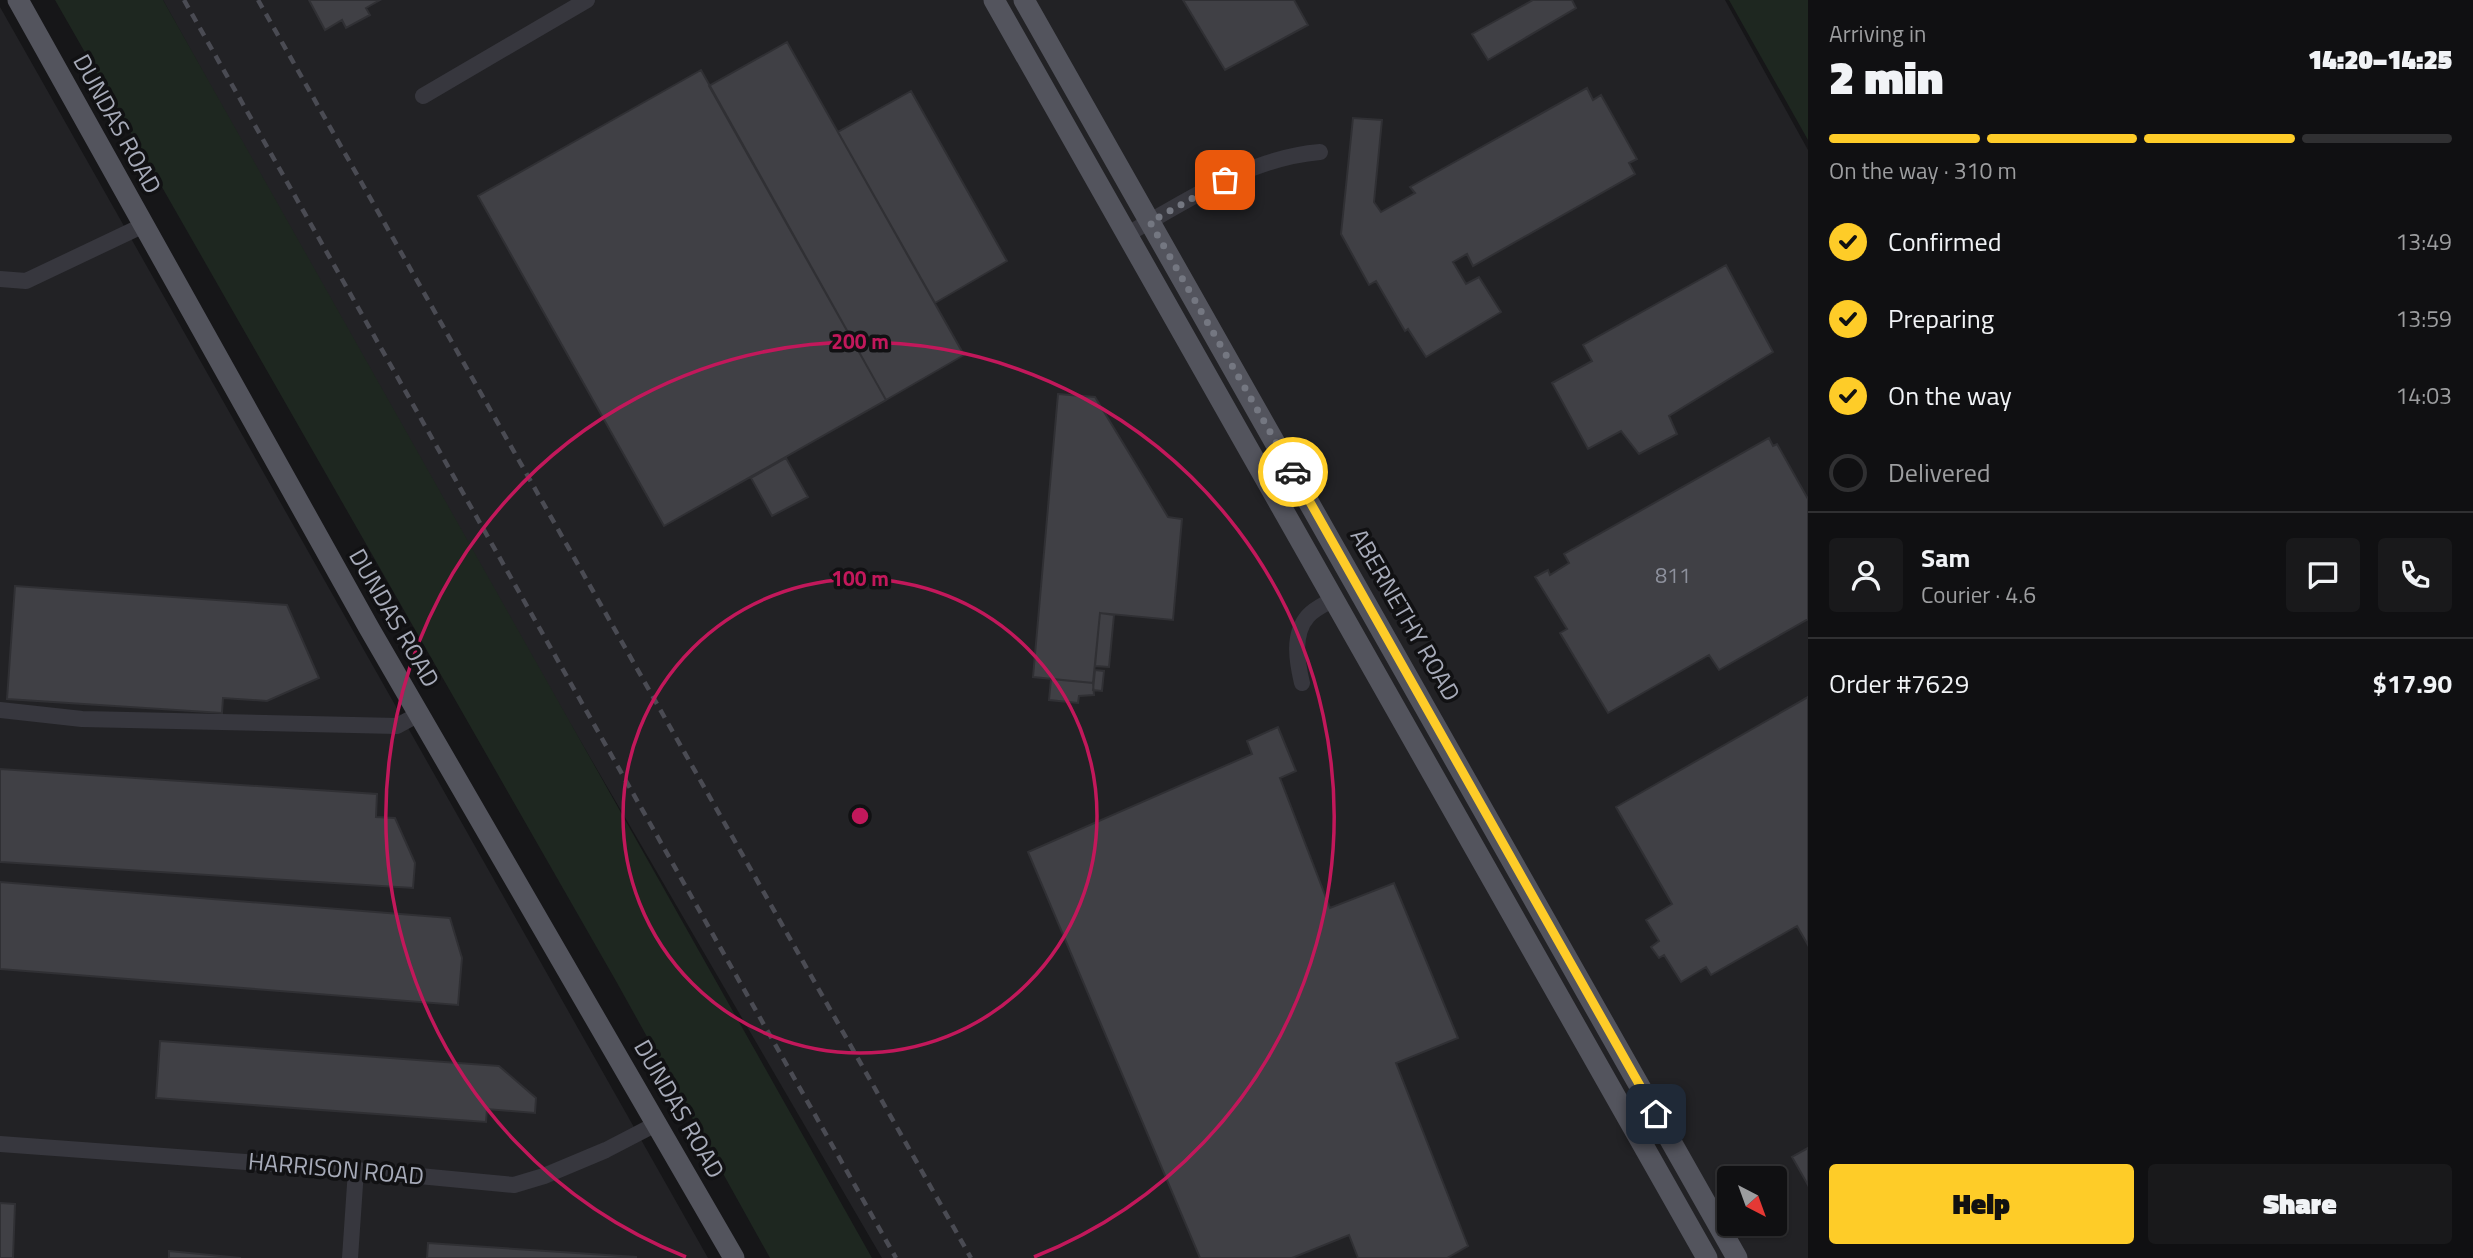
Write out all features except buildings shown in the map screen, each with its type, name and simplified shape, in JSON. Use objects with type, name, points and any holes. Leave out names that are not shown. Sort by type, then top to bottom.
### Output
[{"type":"main road","name":"DUNDAS ROAD","points":[[18,0],[419,714],[658,1122],[734,1258]]},
{"type":"main road","points":[[994,0],[1707,1258]]},
{"type":"main road","name":"ABERNETHY ROAD","points":[[1024,0],[1738,1258]]},
{"type":"main road","points":[[1357,643],[1383,630]]},
{"type":"main road","points":[[1646,1151],[1670,1138]]},
{"type":"street","points":[[423,96],[587,0]]},
{"type":"street","points":[[1126,235],[1225,180],[1287,155],[1320,152]]},
{"type":"street","points":[[0,279],[26,281],[144,225]]},
{"type":"street","points":[[1302,683],[1297,662],[1298,637],[1308,616],[1332,600]]},
{"type":"street","points":[[0,710],[82,719],[397,726],[419,714]]},
{"type":"street","name":"HARRISON ROAD","points":[[0,1144],[356,1170],[514,1185],[544,1176],[594,1155],[658,1122]]},
{"type":"street","points":[[350,1258],[356,1170]]},
{"type":"shaded area","points":[[55,0],[163,0],[872,1258],[770,1258],[616,981]]},
{"type":"shaded area","points":[[163,0],[1725,0],[1808,150],[1808,1258],[882,1258],[451,519]]},
{"type":"shaded area","points":[[1729,0],[1808,0],[1808,140]]},
{"type":"shaded area","points":[[0,7],[94,173],[708,1258],[0,1258]]},
{"type":"railway","points":[[184,0],[896,1258]]},
{"type":"railway","points":[[258,0],[971,1258]]},
{"type":"way so far","points":[[1225,180],[1150,222],[1293,472]]},
{"type":"route","points":[[1293,472],[1656,1114]]}]
